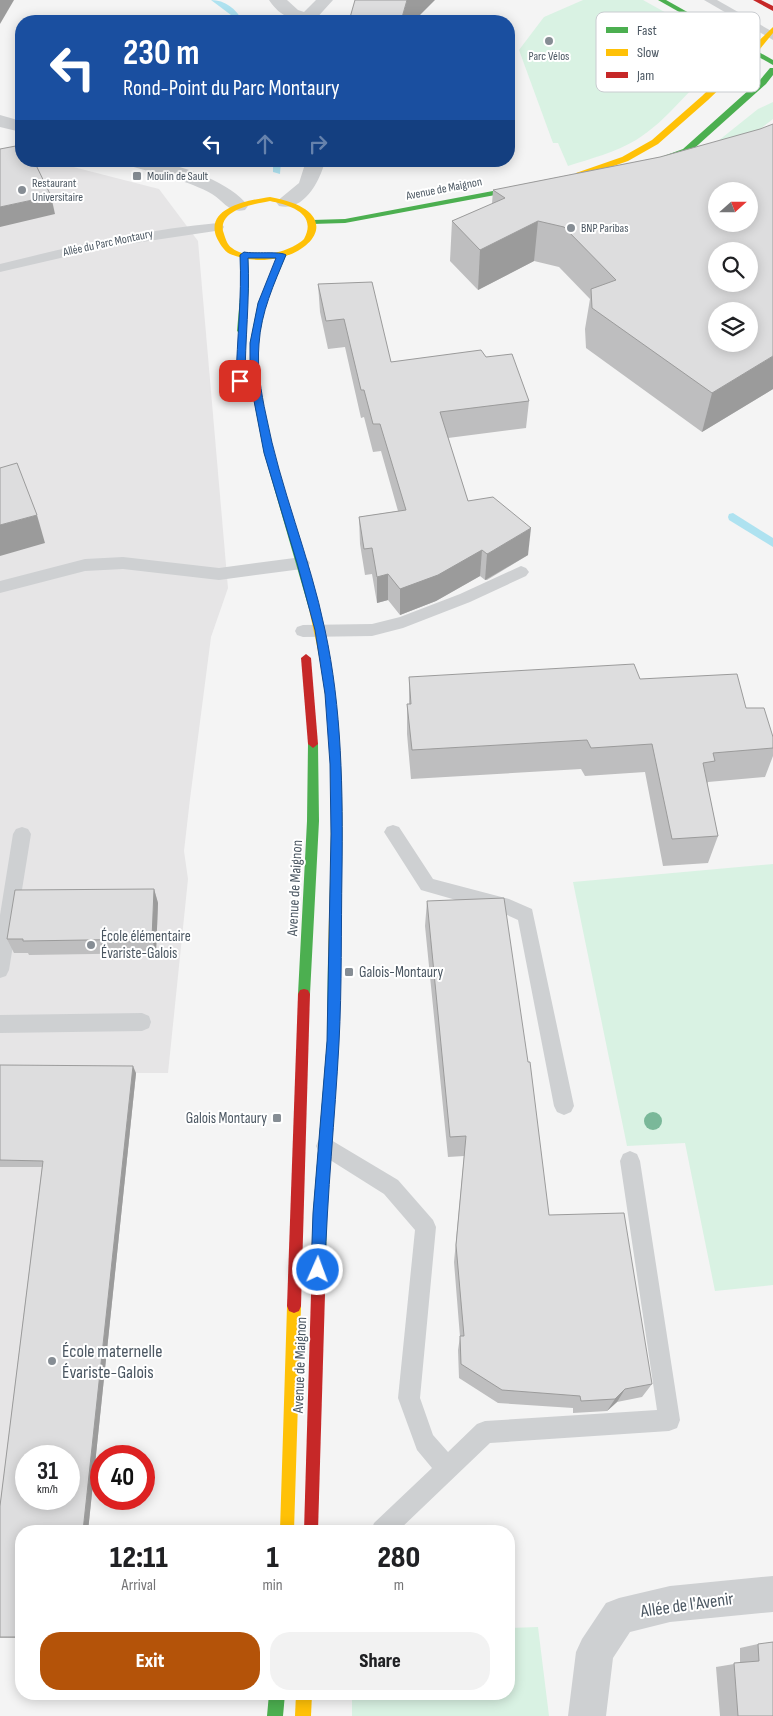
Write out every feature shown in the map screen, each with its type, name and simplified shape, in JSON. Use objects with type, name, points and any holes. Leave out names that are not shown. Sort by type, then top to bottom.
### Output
[{"type":"street","points":[[276,0],[294,15]]},
{"type":"street","points":[[310,15],[325,0]]},
{"type":"street","points":[[661,0],[682,12]]},
{"type":"street","points":[[756,0],[773,9]]},
{"type":"street","points":[[760,45],[771,34]]},
{"type":"street","points":[[760,56],[773,63]]},
{"type":"street","points":[[760,85],[773,70]]},
{"type":"street","points":[[710,92],[656,142],[625,159],[575,176],[638,167],[686,150],[752,92]]},
{"type":"street","points":[[0,121],[15,126]]},
{"type":"street","points":[[154,167],[184,176],[219,190],[238,206]]},
{"type":"street","points":[[286,202],[304,190],[315,167]]},
{"type":"street","name":"Avenue de Maignon","points":[[312,222],[355,219],[541,183]]},
{"type":"street","points":[[270,199],[286,202],[298,206],[308,214],[312,222],[312,232],[306,242],[296,250],[282,255],[259,257],[230,251],[222,241],[218,227],[228,211],[253,201],[270,199]]},
{"type":"street","points":[[241,342],[245,286],[244,255]]},
{"type":"street","name":"Avenue de Maignon","points":[[282,255],[262,303],[254,343],[254,380],[268,453],[302,563],[320,630],[330,694],[335,764],[336,834],[333,1041],[320,1213],[311,1525]]},
{"type":"street","name":"Avenue de Maignon","points":[[286,1525],[301,1094],[300,1042],[315,769],[310,683],[303,635]]},
{"type":"street","points":[[287,1477],[312,1476]]},
{"type":"street","name":"Allée de l'Avenir","points":[[587,1716],[595,1652],[619,1616],[670,1604],[773,1594]]},
{"type":"street","points":[[275,1716],[276,1700]]},
{"type":"street","points":[[303,1716],[304,1700]]},
{"type":"lane","points":[[709,0],[731,12]]},
{"type":"lane","points":[[760,28],[771,34]]},
{"type":"lane","name":"Allée du Parc Montaury","points":[[0,268],[130,238],[218,227]]},
{"type":"lane","points":[[0,587],[85,566],[123,563],[219,574],[302,563]]},
{"type":"lane","points":[[303,635],[320,630],[372,630],[404,622],[465,598],[521,572]]},
{"type":"lane","points":[[393,832],[427,885],[510,907],[526,915],[564,1106]]},
{"type":"lane","points":[[0,970],[22,834]]},
{"type":"lane","points":[[0,1024],[142,1022]]},
{"type":"lane","points":[[326,1146],[391,1187],[426,1227],[409,1398],[425,1442],[446,1469]]},
{"type":"lane","points":[[388,1525],[485,1432],[670,1420],[630,1161]]},
{"type":"shaded area","points":[[0,150],[15,158],[15,167],[73,167],[159,189],[198,241],[228,588],[211,637],[190,799],[184,851],[188,879],[168,1073],[136,1073],[96,1445],[90,1445],[90,1503],[88,1525],[15,1525],[15,1544],[0,1577]]},
{"type":"green space","points":[[583,0],[643,0],[665,12],[596,12],[596,92],[690,92],[659,123],[636,140],[611,152],[568,166],[558,143],[553,143],[519,50],[544,17]]},
{"type":"green space","points":[[773,102],[773,119],[750,137],[703,153],[758,109]]},
{"type":"green space","points":[[773,864],[773,1285],[715,1291],[685,1143],[627,1146],[573,882]]},
{"type":"green space","points":[[538,1627],[549,1716],[352,1716],[352,1700],[515,1700],[515,1628]]},
{"type":"building","points":[[355,0],[407,0],[403,15],[351,15]]},
{"type":"building","points":[[773,124],[773,356],[712,393],[592,308],[591,289],[616,280],[564,227],[538,221],[480,250],[452,221],[505,198],[493,190],[660,157]]},
{"type":"building","name":"Restaurant Universitaire","points":[[15,146],[15,167],[37,167],[51,196],[0,207],[0,149]]},
{"type":"building","points":[[372,282],[391,362],[481,350],[486,357],[512,354],[529,401],[440,412],[468,501],[493,497],[531,528],[487,554],[482,550],[438,575],[400,589],[388,574],[377,577],[372,548],[364,549],[359,517],[406,510],[380,424],[373,424],[364,390],[361,390],[344,319],[326,321],[318,284]]},
{"type":"building","points":[[17,463],[37,515],[0,525],[0,468]]},
{"type":"building","points":[[634,664],[640,679],[737,674],[746,708],[764,708],[773,737],[773,748],[713,753],[715,761],[703,763],[718,836],[672,839],[652,744],[591,748],[587,740],[412,750],[407,704],[411,704],[409,677]]},
{"type":"building","points":[[154,889],[152,939],[23,941],[23,939],[7,939],[15,890]]},
{"type":"building","points":[[504,898],[528,1062],[530,1062],[549,1215],[624,1213],[652,1384],[625,1389],[615,1399],[581,1401],[580,1396],[502,1390],[461,1364],[460,1336],[464,1336],[456,1245],[466,1136],[450,1137],[427,901]]},
{"type":"building","name":"École maternelle Évariste-Galois","points":[[0,1065],[133,1066],[92,1445],[90,1445],[90,1466],[84,1525],[15,1525],[15,1637],[0,1637],[0,1506],[43,1161],[0,1160]]},
{"type":"building","points":[[773,1642],[773,1716],[738,1716],[734,1663],[759,1661],[758,1644]]},
{"type":"waterway","points":[[215,0],[235,15]]},
{"type":"waterway","points":[[277,167],[277,172]]},
{"type":"waterway","points":[[733,517],[773,543]]},
{"type":"traffic: fast","points":[[661,0],[682,12]]},
{"type":"traffic: fast","points":[[760,56],[773,63]]},
{"type":"traffic: fast","points":[[760,85],[773,70]]},
{"type":"traffic: fast","points":[[653,163],[686,151],[752,92]]},
{"type":"traffic: fast","points":[[312,222],[345,221],[530,186]]},
{"type":"traffic: fast","points":[[241,331],[245,286],[244,255]]},
{"type":"traffic: fast","points":[[282,255],[262,303],[254,343],[254,381],[269,453],[314,609]]},
{"type":"traffic: fast","points":[[304,994],[313,821],[313,744]]},
{"type":"traffic: fast","points":[[318,1294],[320,1213],[333,1041],[334,956]]},
{"type":"traffic: fast","points":[[275,1716],[276,1700]]},
{"type":"traffic: slow","points":[[760,44],[773,29]]},
{"type":"traffic: slow","points":[[579,175],[625,159],[655,142],[711,92]]},
{"type":"traffic: slow","points":[[270,199],[297,206],[307,214],[311,220],[312,227],[307,241],[287,253],[267,257],[247,256],[229,250],[221,238],[219,228],[221,219],[237,207],[270,199]]},
{"type":"traffic: slow","points":[[314,609],[324,651],[334,738],[336,781],[334,956]]},
{"type":"traffic: slow","points":[[287,1525],[294,1306]]},
{"type":"traffic: slow","points":[[303,1716],[304,1700]]},
{"type":"traffic: jam","points":[[756,0],[773,9]]},
{"type":"traffic: jam","points":[[306,658],[313,744]]},
{"type":"traffic: jam","points":[[294,1306],[304,994]]},
{"type":"traffic: jam","points":[[311,1525],[318,1294]]},
{"type":"place","name":"Parc Vélos","points":[[549,41]]},
{"type":"place","name":"Moulin de Sault","points":[[137,176]]},
{"type":"place","name":"Restaurant Universitaire","points":[[22,190]]},
{"type":"place","name":"BNP Paribas","points":[[571,228]]},
{"type":"place","name":"École élémentaire Évariste-Galois","points":[[91,945]]},
{"type":"place","name":"Galois-Montaury","points":[[349,972]]},
{"type":"place","name":"Galois Montaury","points":[[277,1118]]},
{"type":"place","name":"École maternelle Évariste-Galois","points":[[52,1361]]},
{"type":"route","points":[[240,381],[241,332],[245,286],[244,255],[259,257],[282,255],[262,303],[254,343],[254,380],[268,453],[302,563],[320,630],[330,694],[335,764],[336,834],[333,1041],[330,1106],[320,1213],[318,1270]]}]
